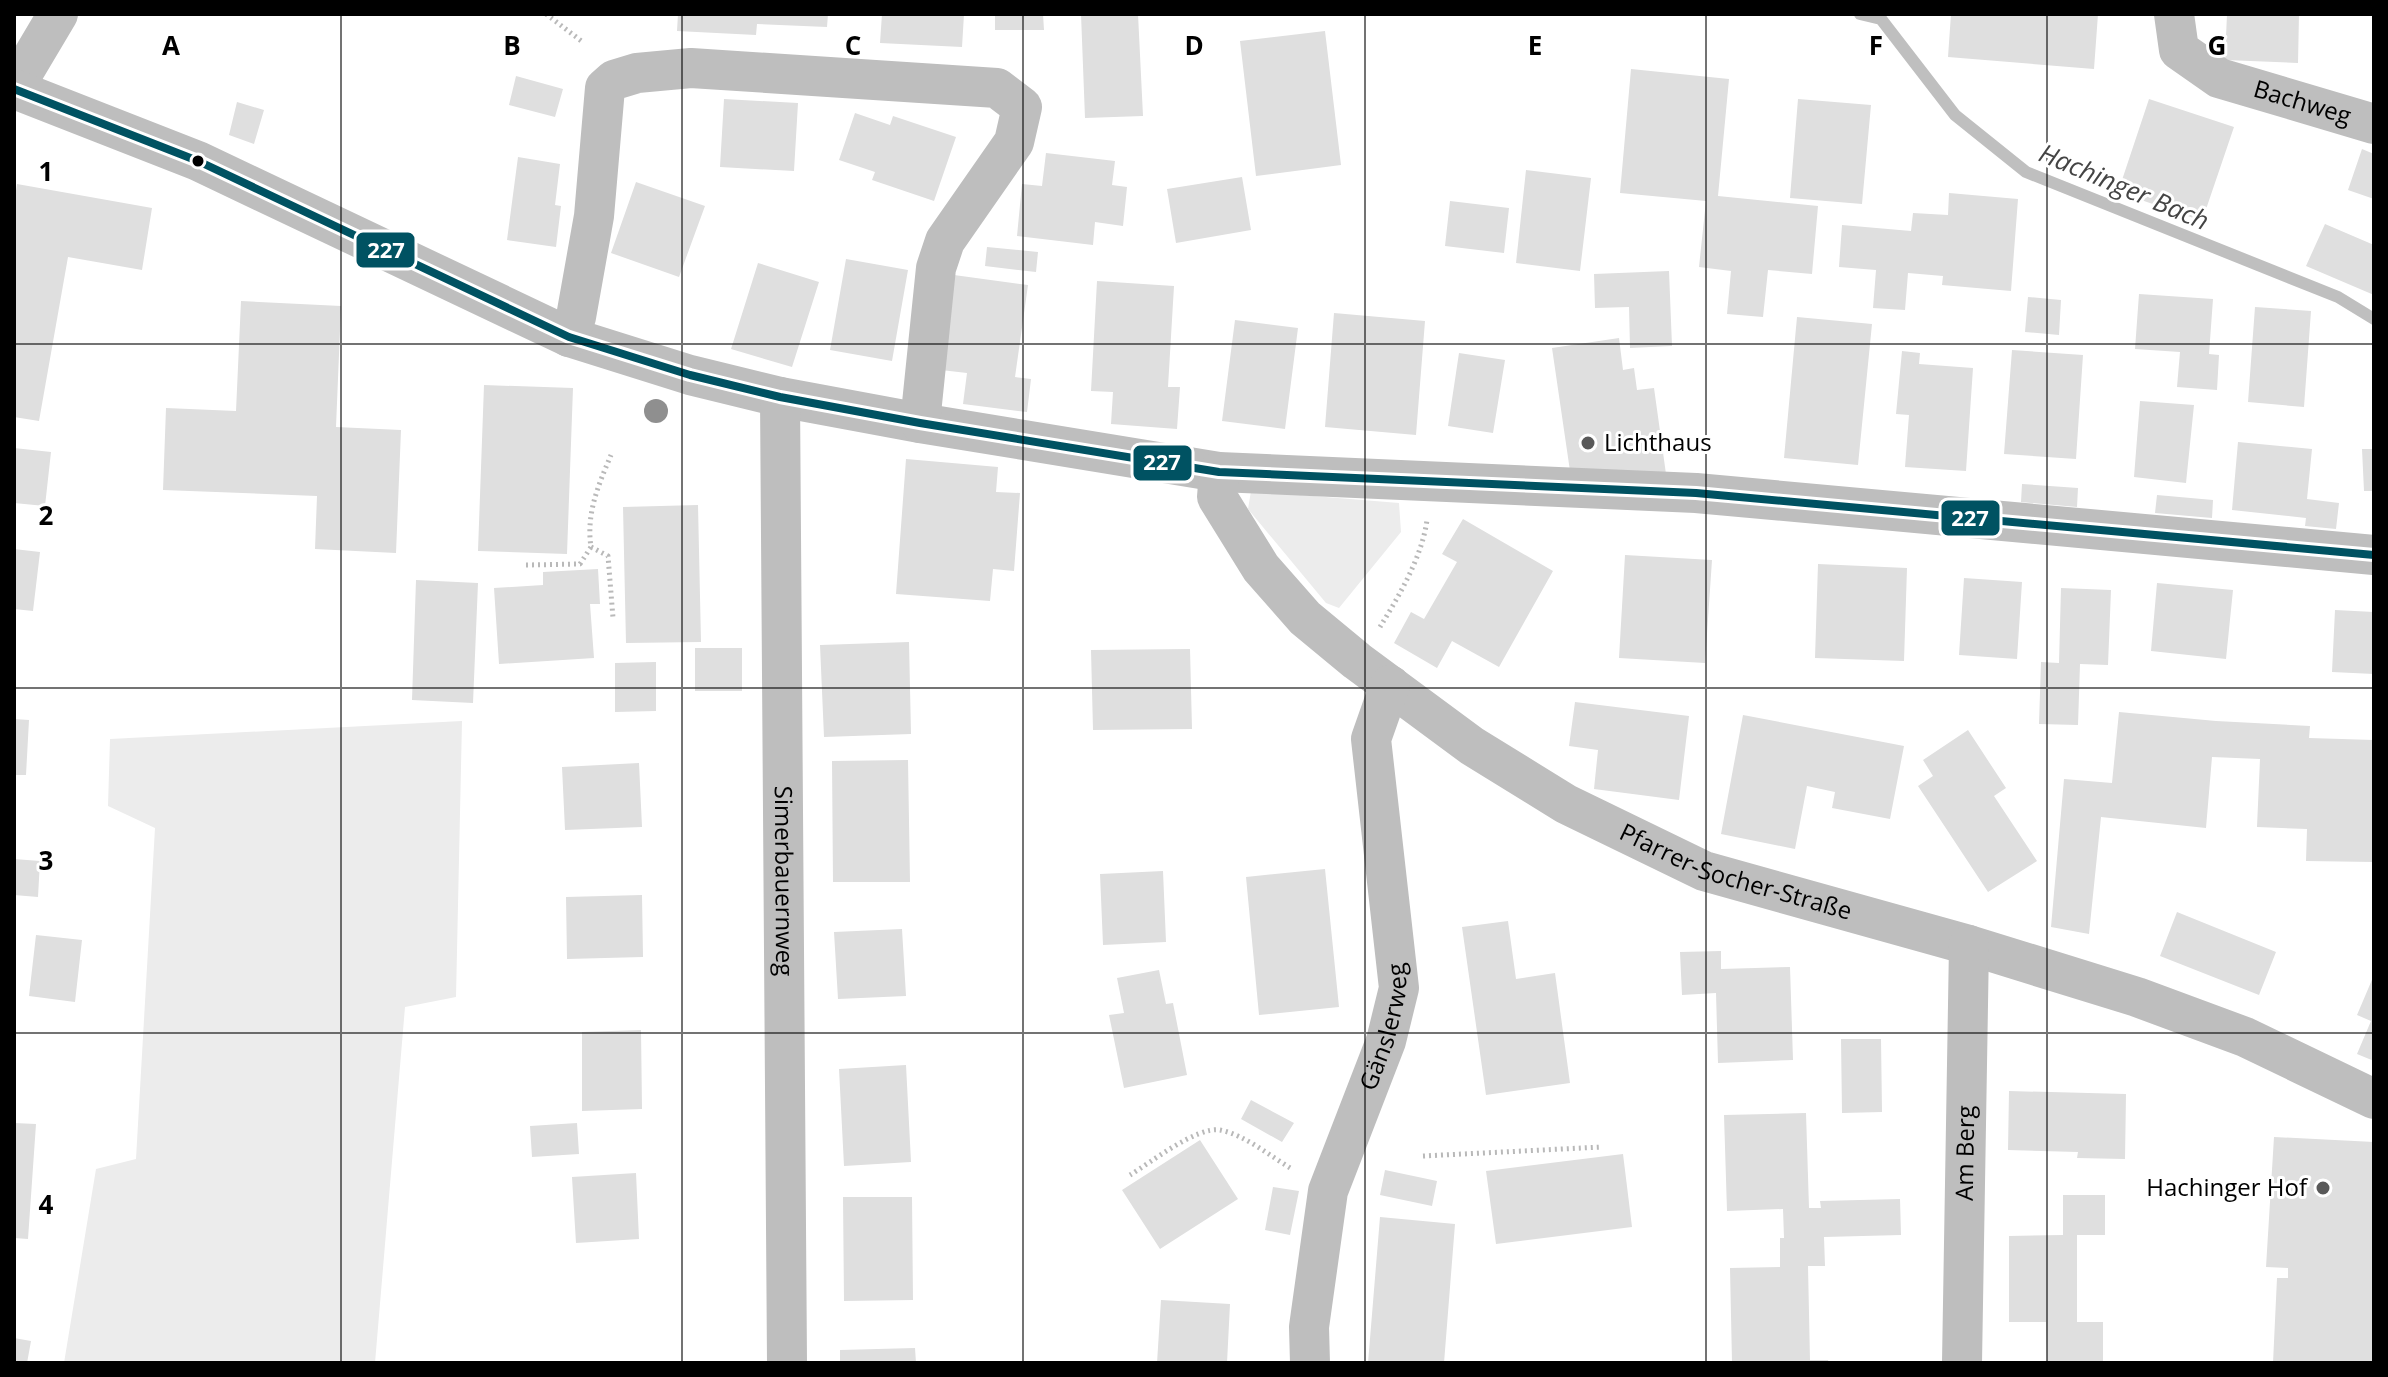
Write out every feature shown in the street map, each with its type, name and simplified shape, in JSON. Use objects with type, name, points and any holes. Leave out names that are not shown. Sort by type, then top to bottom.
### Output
[{"type":"street","points":[[58,14],[14,88],[198,161],[569,337],[690,375],[780,397],[1219,472],[1696,493],[2374,555]]},
{"type":"street","name":"Bachweg","points":[[2174,14],[2179,50],[2219,78],[2374,124]]},
{"type":"street","points":[[569,337],[576,317],[594,216],[605,88],[614,80],[637,73],[691,68],[997,88],[1022,107],[1014,142],[945,241],[936,268],[920,423]]},
{"type":"street","name":"Simerbauernweg","points":[[780,397],[787,1363]]},
{"type":"street","name":"Pfarrer-Socher-Straße","points":[[1219,472],[1217,497],[1261,568],[1305,618],[1357,661],[1472,746],[1566,804],[1704,871],[1969,945],[2137,997],[2245,1037],[2374,1099]]},
{"type":"street","name":"Gänslerweg","points":[[1310,1363],[1309,1327],[1328,1191],[1386,1041],[1399,988],[1371,739],[1390,685]]},
{"type":"street","name":"Am Berg","points":[[1962,1363],[1969,945]]},
{"type":"path","points":[[546,14],[584,43]]},
{"type":"path","points":[[526,565],[580,564],[591,547],[588,529],[593,499],[611,455]]},
{"type":"path","points":[[1357,661],[1396,601],[1425,535],[1432,480]]},
{"type":"path","points":[[591,547],[608,556],[613,618]]},
{"type":"path","points":[[1130,1175],[1201,1132],[1217,1130],[1235,1135],[1328,1191]]},
{"type":"path","points":[[1423,1156],[1602,1147]]},
{"type":"shaded area","points":[[1251,491],[1399,503],[1401,532],[1339,608],[1326,603],[1248,509]]},
{"type":"shaded area","points":[[462,721],[456,997],[405,1007],[375,1363],[64,1363],[96,1169],[136,1159],[155,828],[108,806],[110,739]]},
{"type":"building","points":[[678,14],[828,14],[827,27],[757,24],[756,35],[677,31]]},
{"type":"building","points":[[882,14],[964,14],[962,47],[880,43]]},
{"type":"building","points":[[995,14],[1043,14],[1044,30],[995,30]]},
{"type":"building","points":[[1081,14],[1138,14],[1143,116],[1085,118]]},
{"type":"building","points":[[1951,14],[2098,14],[2094,69],[1948,57]]},
{"type":"building","points":[[2227,14],[2299,14],[2298,63],[2225,60]]},
{"type":"building","points":[[1325,31],[1341,165],[1256,176],[1240,41]]},
{"type":"building","points":[[1631,69],[1729,79],[1718,196],[1818,206],[1812,274],[1768,270],[1763,317],[1727,314],[1731,271],[1699,267],[1706,201],[1620,193]]},
{"type":"building","points":[[516,76],[563,89],[555,117],[509,105]]},
{"type":"building","points":[[724,99],[798,103],[794,171],[720,167]]},
{"type":"building","points":[[1798,99],[1871,105],[1862,204],[1790,198]]},
{"type":"building","points":[[2149,99],[2234,127],[2202,221],[2118,192]]},
{"type":"building","points":[[237,102],[264,110],[254,144],[229,135]]},
{"type":"building","points":[[855,113],[890,125],[893,116],[956,137],[934,201],[872,180],[875,172],[839,160]]},
{"type":"building","points":[[2362,149],[2374,154],[2374,199],[2348,190]]},
{"type":"building","points":[[1046,153],[1115,161],[1112,185],[1127,187],[1123,226],[1095,222],[1093,245],[1017,236],[1022,184],[1042,186]]},
{"type":"building","points":[[518,157],[560,164],[555,205],[561,206],[556,247],[507,240]]},
{"type":"building","points":[[1526,170],[1591,178],[1580,271],[1516,263]]},
{"type":"building","points":[[1242,177],[1251,230],[1176,243],[1167,189]]},
{"type":"building","points":[[636,182],[705,206],[679,277],[611,253]]},
{"type":"building","points":[[17,184],[152,208],[142,270],[68,257],[39,421],[14,417],[14,204]]},
{"type":"building","points":[[1949,193],[2018,199],[2011,291],[1942,285],[1943,276],[1908,273],[1905,310],[1873,308],[1876,270],[1839,267],[1842,225],[1911,231],[1913,213],[1948,215]]},
{"type":"building","points":[[1450,201],[1509,208],[1504,253],[1445,246]]},
{"type":"building","points":[[2325,224],[2374,245],[2374,295],[2306,266]]},
{"type":"building","points":[[987,247],[1038,252],[1036,272],[985,266]]},
{"type":"building","points":[[846,259],[908,270],[892,361],[830,350]]},
{"type":"building","points":[[758,263],[819,282],[792,367],[731,349]]},
{"type":"building","points":[[1669,271],[1672,346],[1630,348],[1629,307],[1595,308],[1594,274]]},
{"type":"building","points":[[954,275],[1028,285],[1015,377],[1031,379],[1027,412],[963,404],[967,373],[941,370]]},
{"type":"building","points":[[1097,281],[1174,286],[1168,387],[1180,387],[1177,429],[1111,424],[1113,392],[1091,391]]},
{"type":"building","points":[[2139,294],[2213,299],[2209,354],[2219,355],[2217,390],[2177,387],[2180,352],[2135,349]]},
{"type":"building","points":[[2028,297],[2061,300],[2059,335],[2025,332]]},
{"type":"building","points":[[241,301],[341,306],[336,427],[401,430],[396,553],[315,549],[317,496],[163,490],[166,408],[236,411]]},
{"type":"building","points":[[2255,307],[2311,311],[2304,407],[2248,402]]},
{"type":"building","points":[[1334,313],[1425,321],[1416,435],[1325,427]]},
{"type":"building","points":[[1797,317],[1872,324],[1858,465],[1784,458]]},
{"type":"building","points":[[1235,320],[1298,328],[1285,429],[1222,421]]},
{"type":"building","points":[[1619,338],[1623,370],[1634,368],[1637,390],[1654,388],[1666,474],[1570,471],[1552,348]]},
{"type":"building","points":[[2012,350],[2083,355],[2076,459],[2004,454]]},
{"type":"building","points":[[1902,351],[1920,353],[1919,364],[1973,368],[1966,471],[1905,467],[1909,415],[1896,414]]},
{"type":"building","points":[[1459,353],[1505,360],[1493,433],[1448,426]]},
{"type":"building","points":[[484,385],[573,388],[567,554],[478,551]]},
{"type":"building","points":[[2140,401],[2194,405],[2186,483],[2134,477]]},
{"type":"building","points":[[2238,442],[2312,449],[2307,499],[2339,503],[2336,529],[2305,526],[2306,518],[2232,510]]},
{"type":"building","points":[[14,448],[51,452],[45,506],[14,503]]},
{"type":"building","points":[[2362,449],[2374,449],[2374,491],[2364,491]]},
{"type":"building","points":[[906,459],[998,467],[996,492],[1020,493],[1014,571],[993,569],[990,601],[896,594]]},
{"type":"building","points":[[2022,484],[2078,488],[2077,507],[2021,502]]},
{"type":"building","points":[[2157,495],[2213,500],[2212,518],[2155,513]]},
{"type":"building","points":[[698,505],[701,642],[626,643],[623,507]]},
{"type":"building","points":[[1463,519],[1553,571],[1499,667],[1452,641],[1437,668],[1394,643],[1411,612],[1424,619],[1457,562],[1442,554]]},
{"type":"building","points":[[14,549],[40,552],[33,611],[14,609]]},
{"type":"building","points":[[1625,555],[1712,560],[1705,663],[1619,658]]},
{"type":"building","points":[[1818,564],[1907,568],[1904,661],[1815,658]]},
{"type":"building","points":[[598,569],[600,604],[590,604],[594,658],[499,664],[494,588],[543,585],[543,572]]},
{"type":"building","points":[[1964,578],[2022,582],[2017,659],[1959,655]]},
{"type":"building","points":[[416,580],[478,583],[473,703],[412,700]]},
{"type":"building","points":[[2157,583],[2233,590],[2226,659],[2151,651]]},
{"type":"building","points":[[2061,588],[2111,590],[2108,665],[2080,664],[2078,725],[2039,724],[2041,662],[2059,663]]},
{"type":"building","points":[[2335,610],[2374,612],[2374,674],[2332,672]]},
{"type":"building","points":[[909,642],[911,734],[824,737],[820,645]]},
{"type":"building","points":[[695,648],[742,648],[742,691],[695,691]]},
{"type":"building","points":[[1190,649],[1192,729],[1093,730],[1091,650]]},
{"type":"building","points":[[656,662],[656,711],[615,712],[615,663]]},
{"type":"building","points":[[1575,702],[1689,716],[1679,800],[1594,789],[1598,750],[1569,746]]},
{"type":"building","points":[[2119,712],[2310,726],[2309,738],[2374,740],[2374,862],[2306,861],[2307,829],[2257,827],[2260,759],[2212,757],[2206,828],[2101,817],[2089,934],[2051,927],[2064,779],[2112,783]]},
{"type":"building","points":[[1743,715],[1904,746],[1890,819],[1832,808],[1835,792],[1807,786],[1795,849],[1721,834]]},
{"type":"building","points":[[14,719],[29,720],[26,775],[14,775]]},
{"type":"building","points":[[1968,730],[2006,788],[1994,796],[2037,861],[1988,892],[1918,786],[1933,776],[1923,760]]},
{"type":"building","points":[[908,760],[910,882],[833,882],[832,761]]},
{"type":"building","points":[[639,763],[642,827],[565,830],[562,767]]},
{"type":"building","points":[[14,859],[40,861],[38,897],[14,895]]},
{"type":"building","points":[[1325,869],[1339,1007],[1259,1015],[1246,877]]},
{"type":"building","points":[[1163,871],[1166,942],[1103,945],[1100,874]]},
{"type":"building","points":[[642,895],[643,957],[567,959],[566,897]]},
{"type":"building","points":[[2177,912],[2276,952],[2259,995],[2160,956]]},
{"type":"building","points":[[1508,921],[1516,979],[1555,973],[1570,1083],[1486,1095],[1462,927]]},
{"type":"building","points":[[902,929],[906,996],[838,999],[834,932]]},
{"type":"building","points":[[36,935],[82,940],[75,1002],[29,996]]},
{"type":"building","points":[[1721,951],[1721,969],[1790,967],[1793,1060],[1718,1063],[1716,993],[1682,995],[1680,952]]},
{"type":"building","points":[[1159,970],[1166,1004],[1173,1003],[1187,1075],[1124,1088],[1109,1015],[1124,1013],[1117,978]]},
{"type":"building","points":[[2374,975],[2374,1061],[2357,1054],[2371,1021],[2357,1015]]},
{"type":"building","points":[[641,1030],[642,1109],[582,1111],[582,1032]]},
{"type":"building","points":[[1841,1039],[1881,1039],[1882,1112],[1842,1113]]},
{"type":"building","points":[[906,1065],[911,1162],[844,1166],[839,1069]]},
{"type":"building","points":[[2009,1091],[2126,1094],[2125,1159],[2077,1158],[2078,1152],[2008,1150]]},
{"type":"building","points":[[1251,1100],[1294,1123],[1282,1142],[1241,1119]]},
{"type":"building","points":[[1806,1113],[1809,1208],[1821,1208],[1820,1201],[1900,1199],[1901,1235],[1824,1237],[1825,1266],[1808,1266],[1810,1360],[1828,1360],[1829,1363],[1732,1362],[1730,1268],[1780,1267],[1780,1238],[1784,1238],[1783,1209],[1727,1211],[1724,1115]]},
{"type":"building","points":[[14,1123],[36,1124],[28,1239],[14,1238]]},
{"type":"building","points":[[577,1123],[579,1154],[532,1157],[530,1126]]},
{"type":"building","points":[[2274,1137],[2374,1142],[2374,1363],[2273,1363],[2277,1278],[2288,1278],[2288,1268],[2266,1267]]},
{"type":"building","points":[[1200,1140],[1238,1199],[1160,1249],[1122,1190]]},
{"type":"building","points":[[1623,1154],[1632,1227],[1496,1244],[1486,1171]]},
{"type":"building","points":[[1385,1170],[1437,1181],[1432,1206],[1380,1195]]},
{"type":"building","points":[[636,1173],[639,1239],[576,1243],[572,1177]]},
{"type":"building","points":[[1273,1187],[1299,1191],[1290,1235],[1265,1230]]},
{"type":"building","points":[[2063,1195],[2105,1195],[2105,1235],[2077,1235],[2077,1322],[2103,1322],[2103,1363],[2047,1363],[2046,1322],[2009,1322],[2009,1236],[2063,1235]]},
{"type":"building","points":[[843,1197],[912,1197],[913,1300],[844,1301]]},
{"type":"building","points":[[1380,1217],[1455,1224],[1444,1363],[1368,1363]]},
{"type":"building","points":[[1161,1300],[1230,1304],[1227,1363],[1157,1363]]},
{"type":"building","points":[[14,1338],[31,1341],[27,1363],[14,1363]]},
{"type":"building","points":[[915,1348],[916,1363],[840,1363],[840,1350]]},
{"type":"waterway","name":"Hachinger Bach","points":[[1860,14],[1881,19],[1955,115],[2026,172],[2338,297],[2374,319]]},
{"type":"transit line","name":"227","points":[[14,89],[198,161],[569,337],[690,375],[780,397],[1219,472],[1696,493],[2374,555]]},
{"type":"place","name":"Lichthaus","points":[[1588,443]]},
{"type":"place","name":"Hachinger Hof","points":[[2323,1188]]}]
